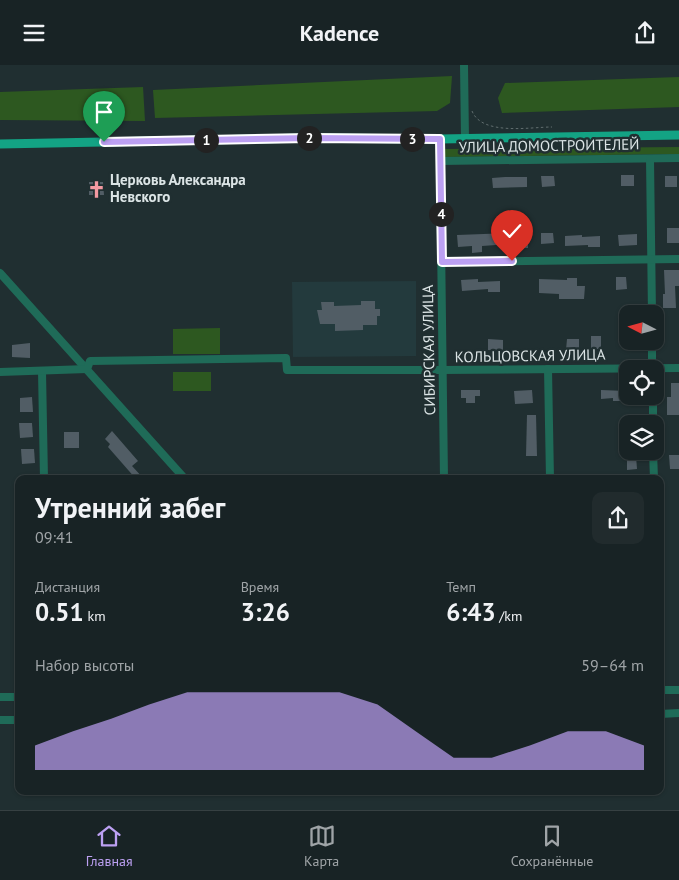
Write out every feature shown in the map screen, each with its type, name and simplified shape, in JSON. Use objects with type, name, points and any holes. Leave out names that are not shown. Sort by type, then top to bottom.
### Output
[{"type":"main road","points":[[0,144],[309,138],[465,139],[679,135]]},
{"type":"street","points":[[464,65],[465,139]]},
{"type":"street","name":"УЛИЦА ДОМОСТРОИТЕЛЕЙ","points":[[440,139],[440,161],[679,158]]},
{"type":"street","points":[[650,159],[652,305]]},
{"type":"street","name":"СИБИРСКАЯ УЛИЦА","points":[[440,161],[444,475]]},
{"type":"street","points":[[442,262],[679,259]]},
{"type":"street","points":[[0,273],[181,475]]},
{"type":"street","name":"КОЛЬЦОВСКАЯ УЛИЦА","points":[[87,369],[90,361],[286,358],[286,370],[619,368]]},
{"type":"street","name":"КОЛЬЦОВСКАЯ УЛИЦА","points":[[664,368],[679,368]]},
{"type":"street","points":[[0,372],[87,369]]},
{"type":"street","points":[[548,369],[550,475]]},
{"type":"street","points":[[42,371],[44,475]]},
{"type":"street","points":[[653,460],[654,475]]},
{"type":"street","points":[[664,690],[679,690]]},
{"type":"street","points":[[0,697],[15,697]]},
{"type":"street","points":[[664,713],[679,713]]},
{"type":"street","points":[[0,720],[15,720]]},
{"type":"path","points":[[472,107],[475,117],[479,122],[492,127],[552,127]]},
{"type":"shaded area","points":[[416,281],[416,356],[293,357],[292,282]]},
{"type":"green space","points":[[452,76],[450,103],[437,111],[155,118],[153,90]]},
{"type":"green space","points":[[679,77],[679,107],[502,113],[498,98],[505,83]]},
{"type":"green space","points":[[143,87],[145,121],[0,120],[0,92]]},
{"type":"green space","points":[[679,147],[679,154],[442,157],[443,149]]},
{"type":"green space","points":[[220,328],[220,354],[173,354],[173,329]]},
{"type":"green space","points":[[173,372],[211,372],[211,391],[173,391]]},
{"type":"building","points":[[621,175],[634,175],[634,186],[621,186]]},
{"type":"building","points":[[541,176],[554,176],[555,186],[542,187]]},
{"type":"building","points":[[665,176],[677,176],[677,187],[665,187]]},
{"type":"building","points":[[527,177],[527,187],[493,188],[492,178]]},
{"type":"building","name":"Церковь Александра Невского","points":[[89,182],[103,182],[104,195],[89,195]]},
{"type":"building","points":[[509,213],[515,213],[515,224],[524,224],[524,233],[528,233],[528,248],[510,248],[510,244],[482,246],[482,252],[472,253],[472,246],[458,247],[457,235],[510,233]]},
{"type":"building","points":[[667,228],[679,228],[679,243],[667,243]]},
{"type":"building","points":[[541,233],[553,233],[554,243],[541,244]]},
{"type":"building","points":[[637,234],[637,245],[619,246],[618,235]]},
{"type":"building","points":[[582,235],[582,237],[600,236],[600,247],[588,247],[588,245],[565,246],[565,236]]},
{"type":"building","points":[[664,270],[679,270],[679,286],[675,286],[676,308],[664,308],[663,294],[665,294]]},
{"type":"building","points":[[616,277],[626,277],[627,289],[616,290]]},
{"type":"building","points":[[567,278],[577,278],[577,286],[585,286],[584,299],[559,299],[559,294],[539,293],[539,279],[567,280]]},
{"type":"building","points":[[478,279],[478,282],[500,281],[500,292],[488,292],[488,289],[462,291],[461,280]]},
{"type":"building","points":[[361,301],[375,301],[375,309],[380,309],[380,316],[377,316],[377,325],[363,325],[363,330],[335,331],[335,324],[320,324],[317,310],[322,310],[321,302],[334,302],[334,306],[361,305]]},
{"type":"building","points":[[591,336],[601,336],[601,349],[591,349]]},
{"type":"building","points":[[488,339],[503,340],[503,351],[488,350]]},
{"type":"building","points":[[567,339],[579,339],[579,351],[566,350]]},
{"type":"building","points":[[30,343],[30,358],[12,357],[12,345]]},
{"type":"building","points":[[671,383],[679,383],[679,415],[667,415],[667,397],[671,397]]},
{"type":"building","points":[[461,390],[480,390],[480,396],[475,396],[475,403],[466,403],[466,398],[461,398]]},
{"type":"building","points":[[532,390],[533,403],[515,404],[514,391]]},
{"type":"building","points":[[601,390],[619,391],[619,401],[613,401],[613,398],[601,399]]},
{"type":"building","points":[[32,397],[33,412],[20,412],[20,398]]},
{"type":"building","points":[[527,415],[536,415],[537,456],[526,456]]},
{"type":"building","points":[[19,423],[32,423],[33,437],[20,438]]},
{"type":"building","points":[[112,431],[138,461],[132,466],[140,475],[132,475],[108,447],[110,444],[105,439]]},
{"type":"building","points":[[64,432],[79,432],[79,448],[64,448]]},
{"type":"building","points":[[21,449],[34,449],[35,463],[22,464]]},
{"type":"building","points":[[669,455],[679,455],[679,469],[670,469]]},
{"type":"building","points":[[627,460],[636,460],[637,469],[627,470]]},
{"type":"place","name":"Церковь Александра Невского","points":[[96,189]]},
{"type":"route","points":[[104,142],[309,138],[440,139],[442,262],[512,261]]}]
